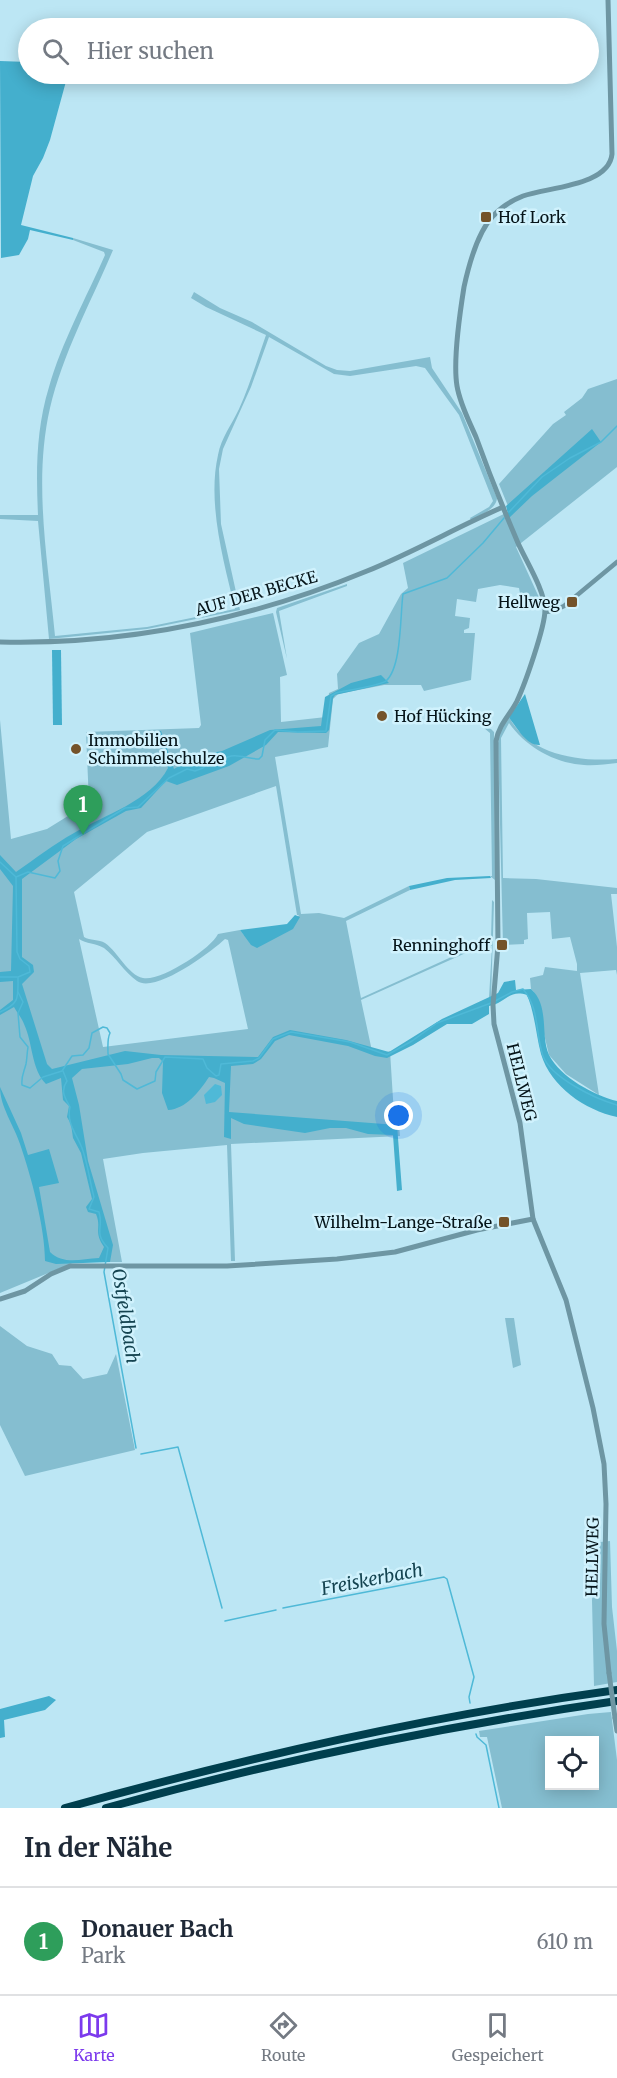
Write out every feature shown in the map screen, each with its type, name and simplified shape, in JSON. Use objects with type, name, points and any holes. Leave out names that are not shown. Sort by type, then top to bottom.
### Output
[{"type":"highway","points":[[65,1808],[222,1766],[346,1737],[470,1713],[617,1690]]},
{"type":"highway","points":[[106,1808],[266,1766],[396,1738],[528,1714],[617,1701]]},
{"type":"street","points":[[608,0],[612,154],[610,165],[594,177],[522,196],[491,218],[480,237],[465,285],[457,366],[458,390],[503,507],[539,589],[545,612],[564,606],[617,562]]},
{"type":"street","name":"AUF DER BECKE","points":[[0,642],[54,642],[120,637],[240,614],[289,600],[366,572],[503,507]]},
{"type":"street","name":"HELLWEG","points":[[545,612],[520,694],[512,710],[499,727],[496,741],[498,945],[493,1005],[496,1033],[520,1124],[533,1219],[566,1300],[591,1397],[604,1464],[606,1504],[604,1624],[617,1731]]},
{"type":"street","points":[[0,1299],[26,1291],[65,1267],[75,1265],[238,1266],[367,1256],[404,1250],[477,1230],[533,1219]]},
{"type":"shaded area","points":[[0,61],[18,62],[18,84],[65,84],[50,140],[33,176],[21,225],[73,238],[73,240],[30,230],[19,255],[1,258]]},
{"type":"shaded area","points":[[73,238],[113,250],[62,367],[50,408],[45,436],[42,493],[55,636],[147,627],[235,609],[218,533],[214,493],[215,474],[222,443],[243,400],[266,335],[206,307],[191,298],[194,292],[337,370],[350,371],[430,357],[432,368],[462,413],[497,498],[494,506],[471,520],[470,518],[489,507],[493,501],[459,415],[425,368],[416,366],[350,376],[334,374],[269,337],[251,387],[223,449],[219,469],[221,524],[240,610],[147,629],[49,639],[38,521],[0,519],[0,515],[38,515],[38,451],[45,403],[60,354],[105,255],[104,252],[73,240]]},
{"type":"shaded area","points":[[617,379],[617,467],[516,547],[542,604],[521,599],[519,588],[500,585],[478,589],[476,602],[457,599],[455,616],[470,618],[469,628],[464,630],[464,633],[475,633],[471,680],[424,691],[421,685],[384,685],[338,694],[333,699],[328,747],[275,757],[301,914],[319,913],[344,918],[409,886],[410,890],[346,921],[361,998],[491,939],[492,900],[494,902],[491,997],[489,998],[492,946],[488,943],[361,1000],[372,1051],[381,1054],[390,1051],[394,1115],[398,1116],[400,1136],[231,1144],[235,1261],[231,1261],[227,1145],[143,1153],[103,1159],[122,1262],[75,1262],[0,1293],[0,720],[11,839],[47,829],[89,803],[86,732],[199,728],[201,725],[190,633],[273,613],[287,675],[280,677],[281,722],[326,717],[329,693],[338,689],[337,674],[359,643],[379,634],[401,594],[408,588],[403,563],[510,511],[499,484],[588,389]],"holes":[[[276,786],[297,915],[299,915],[287,930],[244,935],[240,930],[218,934],[196,956],[172,970],[151,978],[143,978],[133,973],[105,943],[84,937],[74,892],[147,832]],[[79,939],[104,948],[132,977],[145,983],[169,977],[208,953],[225,939],[228,940],[248,1029],[103,1047]]]},
{"type":"shaded area","points":[[592,429],[601,442],[532,496],[509,518],[506,506]]},
{"type":"shaded area","points":[[347,584],[347,586],[279,611],[287,659],[277,608]]},
{"type":"shaded area","points":[[52,650],[61,650],[62,725],[53,725]]},
{"type":"shaded area","points":[[381,675],[389,683],[335,695],[329,730],[326,733],[278,732],[266,745],[229,766],[177,785],[166,781],[141,808],[126,811],[76,839],[22,879],[22,957],[33,965],[34,972],[22,984],[47,1064],[52,1069],[125,1051],[161,1055],[258,1057],[273,1037],[290,1030],[346,1040],[389,1052],[442,1019],[498,993],[504,982],[515,980],[516,990],[531,989],[541,1004],[546,1047],[554,1063],[579,1084],[599,1095],[617,1101],[617,1117],[582,1103],[561,1087],[553,1077],[541,1054],[530,1002],[527,995],[521,994],[511,995],[489,1006],[489,1014],[472,1024],[447,1024],[387,1058],[348,1046],[289,1035],[275,1041],[261,1059],[253,1064],[231,1066],[229,1112],[397,1125],[402,1190],[397,1191],[393,1135],[368,1134],[346,1128],[330,1128],[305,1133],[244,1124],[231,1118],[231,1139],[224,1137],[225,1083],[209,1077],[186,1103],[181,1107],[168,1110],[162,1093],[163,1062],[159,1058],[82,1069],[72,1078],[88,1161],[113,1245],[110,1262],[56,1264],[45,1261],[43,1233],[33,1186],[20,1144],[2,1102],[0,1087],[21,1133],[28,1155],[49,1149],[59,1183],[39,1187],[50,1252],[61,1259],[79,1260],[99,1258],[104,1247],[98,1233],[96,1214],[88,1212],[86,1207],[92,1199],[81,1153],[73,1138],[71,1124],[67,1117],[69,1106],[63,1100],[61,1078],[46,1084],[41,1078],[27,1031],[14,1007],[0,1015],[0,1010],[13,1000],[13,981],[0,982],[0,972],[11,971],[13,886],[0,869],[0,855],[16,872],[67,837],[126,806],[150,790],[168,768],[157,732],[161,731],[174,769],[196,756],[222,751],[270,730],[321,726],[325,697],[351,683]]},
{"type":"shaded area","points":[[525,694],[540,745],[527,740],[509,717]]},
{"type":"shaded area","points":[[509,717],[518,730],[542,748],[571,757],[617,759],[617,763],[592,765],[562,761],[532,746],[509,723],[501,738],[503,878],[536,879],[617,888],[617,894],[611,894],[617,947],[617,975],[616,970],[580,973],[599,1095],[566,1074],[549,1055],[534,992],[531,989],[530,978],[543,975],[545,967],[577,971],[570,937],[552,939],[550,912],[527,913],[528,939],[524,940],[524,944],[503,945],[498,743],[500,731]]},
{"type":"shaded area","points":[[484,728],[494,732],[495,880],[490,876],[492,876],[490,733]]},
{"type":"shaded area","points":[[490,876],[491,878],[455,880],[410,890],[409,886],[447,878]]},
{"type":"shaded area","points":[[295,915],[300,917],[293,929],[257,948],[251,945],[240,930],[287,924]]},
{"type":"shaded area","points":[[215,1084],[221,1086],[222,1095],[215,1102],[206,1104],[204,1095]]},
{"type":"shaded area","points":[[505,1318],[514,1318],[521,1365],[513,1368]]},
{"type":"shaded area","points":[[0,1326],[27,1346],[52,1354],[59,1365],[71,1366],[83,1379],[107,1374],[116,1354],[135,1450],[25,1476],[0,1425]]},
{"type":"shaded area","points":[[610,1541],[617,1682],[594,1686],[592,1600],[600,1542]]},
{"type":"shaded area","points":[[49,1696],[56,1700],[45,1710],[4,1720],[5,1737],[0,1738],[0,1709]]},
{"type":"shaded area","points":[[611,1712],[617,1760],[617,1808],[502,1808],[487,1737],[480,1737],[479,1731]]},
{"type":"waterway","points":[[509,512],[542,477],[570,458],[601,442],[617,426]]},
{"type":"waterway","points":[[0,862],[16,877],[28,872],[55,878],[60,871],[58,861],[63,846],[125,808],[138,807],[169,778],[187,769],[195,771],[203,768],[210,761],[222,760],[231,756],[259,759],[262,756],[265,740],[275,730],[326,731],[331,696],[383,683],[391,674],[398,653],[403,594],[447,578],[483,543],[504,518]]},
{"type":"waterway","points":[[0,1012],[14,1003],[18,990],[18,977],[30,972],[29,966],[20,959],[17,952],[16,877]]},
{"type":"waterway","points":[[0,977],[17,977]]},
{"type":"waterway","points":[[495,1001],[523,989],[532,1005],[543,1056],[548,1064],[564,1080],[617,1105]]},
{"type":"waterway","points":[[18,992],[23,1002],[18,1013],[20,1037],[28,1047],[22,1085],[30,1088],[43,1077],[62,1071],[72,1056],[83,1055],[89,1048],[92,1033],[103,1027],[107,1028],[110,1033],[108,1054],[123,1080],[137,1089],[155,1081],[156,1072],[165,1057],[203,1059],[207,1068],[216,1076],[219,1075],[221,1064],[253,1061],[259,1058],[273,1039],[291,1032],[350,1042],[387,1055],[437,1023],[491,1003]]},
{"type":"waterway","name":"Ostfeldbach","points":[[63,1071],[67,1081],[64,1091],[70,1107],[70,1119],[83,1151],[94,1197],[89,1209],[99,1212],[100,1234],[108,1248],[104,1272],[136,1448]]},
{"type":"waterway","name":"Freiskerbach","points":[[141,1454],[178,1447],[222,1608]]},
{"type":"waterway","name":"Freiskerbach","points":[[283,1608],[444,1577],[447,1579],[474,1677],[469,1697],[470,1703]]},
{"type":"waterway","name":"Freiskerbach","points":[[225,1621],[276,1610]]},
{"type":"waterway","name":"Freiskerbach","points":[[476,1734],[486,1745],[499,1808]]},
{"type":"place","name":"Hof Lork","points":[[486,217]]},
{"type":"place","name":"Hellweg","points":[[572,602]]},
{"type":"place","name":"Hof Hücking","points":[[382,716]]},
{"type":"place","name":"Immobilien Schimmelschulze","points":[[76,749]]},
{"type":"place","name":"Donauer Bach","points":[[83,835]]},
{"type":"place","name":"Renninghoff","points":[[502,945]]},
{"type":"place","name":"Wilhelm-Lange-Straße","points":[[504,1222]]}]
